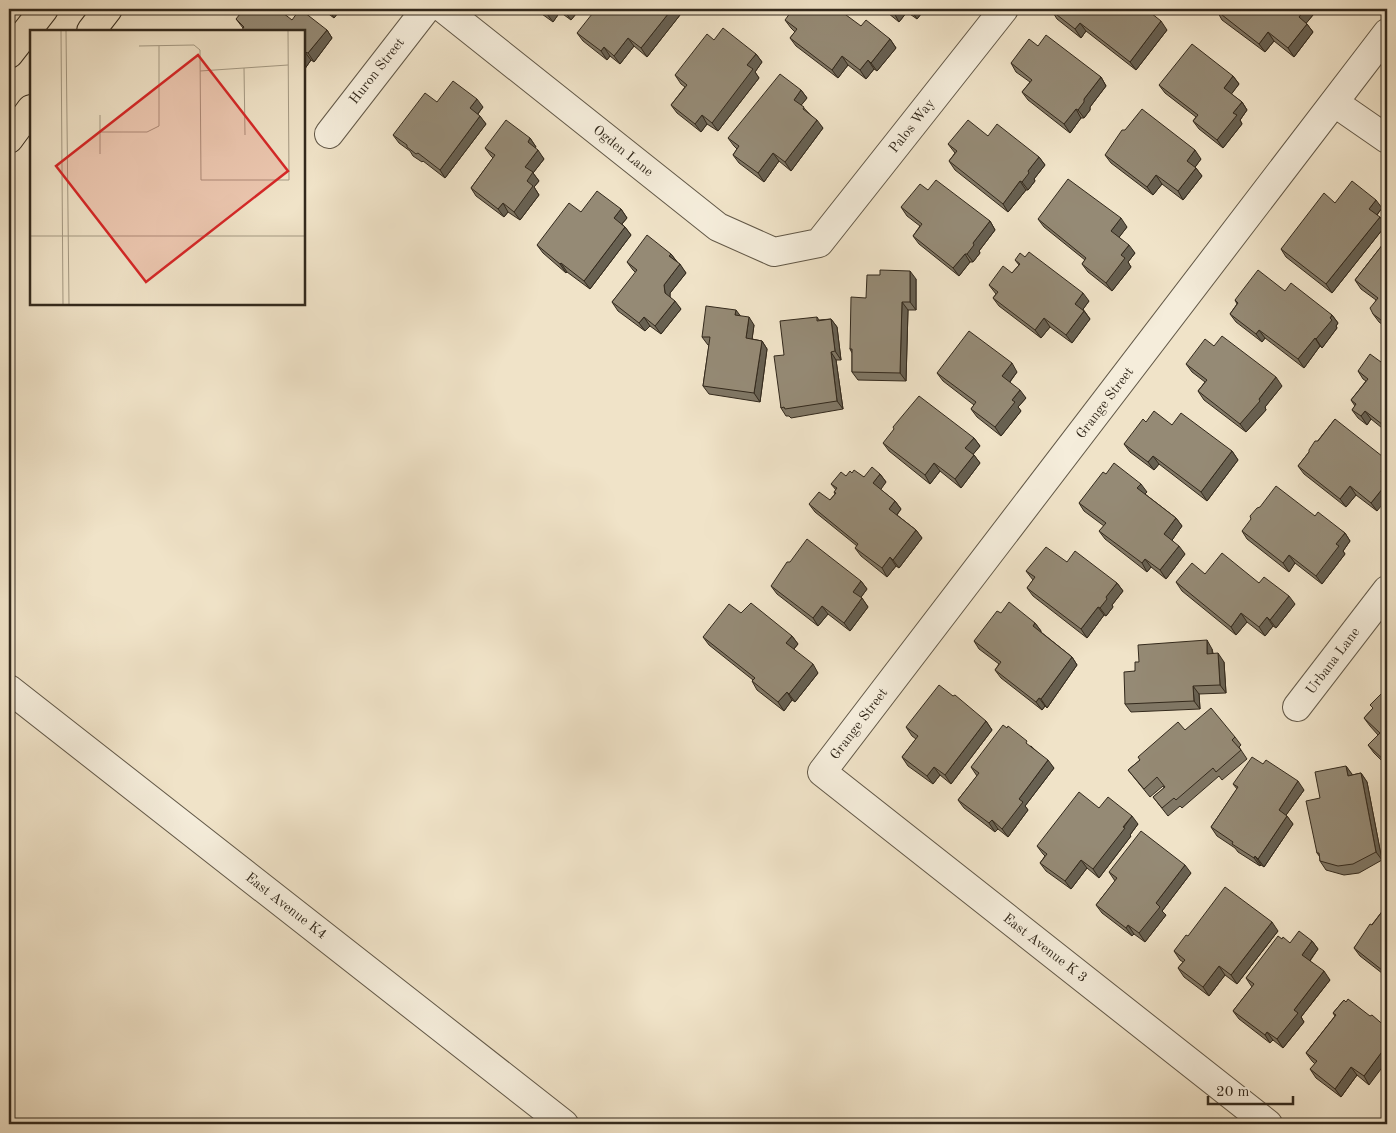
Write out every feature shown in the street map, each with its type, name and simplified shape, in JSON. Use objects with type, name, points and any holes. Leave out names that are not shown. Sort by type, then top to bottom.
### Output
[{"type":"main road","points":[[9,54],[44,9]]},
{"type":"main road","points":[[92,30],[108,9]]},
{"type":"main road","points":[[9,139],[30,110]]},
{"type":"street","name":"Huron Street","points":[[329,134],[426,9]]},
{"type":"street","name":"Ogden Lane","points":[[444,9],[718,228],[774,252],[819,242]]},
{"type":"street","name":"Palos Way","points":[[819,242],[1004,9]]},
{"type":"street","name":"Grange Street","points":[[822,772],[1387,33]]},
{"type":"street","points":[[1335,103],[1387,139]]},
{"type":"street","name":"Urbana Lane","points":[[1298,708],[1387,590]]},
{"type":"street","name":"East Avenue K4","points":[[9,688],[564,1124]]},
{"type":"street","name":"East Avenue K 3","points":[[822,772],[1268,1124]]},
{"type":"building","points":[[244,9],[278,9],[292,20],[300,9],[327,30],[308,53],[305,52],[305,30],[242,30],[244,27],[236,19]]},
{"type":"building","points":[[541,9],[551,9],[547,14]]},
{"type":"building","points":[[596,9],[602,14],[606,9],[672,9],[641,48],[628,38],[614,56],[604,47],[601,51],[577,33]]},
{"type":"building","points":[[793,9],[838,9],[861,26],[866,20],[890,39],[871,63],[868,60],[860,70],[842,56],[832,70],[790,38],[797,29],[785,20]]},
{"type":"building","points":[[888,9],[897,9],[894,13]]},
{"type":"building","points":[[1053,9],[1146,9],[1161,21],[1130,62],[1080,23],[1075,29],[1052,11]]},
{"type":"building","points":[[1218,9],[1305,9],[1299,17],[1307,24],[1288,48],[1268,32],[1259,44],[1217,11]]},
{"type":"building","points":[[723,28],[756,54],[747,65],[753,69],[712,123],[702,115],[695,124],[671,105],[687,85],[675,75],[707,34],[714,40]]},
{"type":"building","points":[[1046,35],[1101,77],[1078,110],[1076,109],[1064,124],[1022,92],[1032,80],[1011,63],[1029,39],[1038,46]]},
{"type":"building","points":[[1192,44],[1233,76],[1224,88],[1242,102],[1233,113],[1237,115],[1217,140],[1193,121],[1198,115],[1159,85]]},
{"type":"building","points":[[780,74],[801,90],[794,100],[817,120],[785,162],[773,153],[758,173],[733,155],[739,146],[728,138]]},
{"type":"building","points":[[453,81],[477,99],[470,108],[480,116],[440,170],[418,153],[416,154],[393,135],[425,93],[437,102]]},
{"type":"building","points":[[1142,109],[1195,150],[1187,161],[1196,168],[1178,191],[1156,175],[1147,187],[1105,155],[1122,130],[1125,130]]},
{"type":"building","points":[[506,120],[530,138],[528,142],[538,150],[525,167],[533,172],[527,181],[533,186],[514,212],[503,203],[498,209],[471,188],[495,155],[485,148]]},
{"type":"building","points":[[968,120],[988,136],[997,124],[1039,157],[1028,171],[1029,173],[1022,182],[1020,181],[1003,204],[949,161],[957,151],[948,144]]},
{"type":"building","points":[[1068,179],[1121,218],[1111,231],[1129,245],[1121,255],[1125,258],[1106,283],[1082,264],[1086,258],[1038,219]]},
{"type":"building","points":[[936,180],[990,221],[967,254],[953,268],[913,236],[922,224],[901,207],[920,184],[928,190]]},
{"type":"building","points":[[1352,181],[1376,200],[1369,209],[1380,217],[1326,284],[1281,249],[1324,193],[1335,203]]},
{"type":"building","points":[[597,191],[621,209],[614,218],[625,227],[584,281],[537,245],[569,203],[581,212]]},
{"type":"building","points":[[647,235],[671,254],[669,256],[680,264],[664,285],[665,293],[675,301],[655,326],[644,317],[639,323],[612,302],[637,270],[627,262]]},
{"type":"building","points":[[1387,239],[1386,321],[1373,314],[1370,308],[1378,298],[1355,280]]},
{"type":"building","points":[[1029,252],[1083,293],[1075,304],[1084,311],[1066,335],[1044,318],[1035,330],[993,298],[998,292],[989,285],[1003,266],[1012,273],[1020,264],[1015,260],[1020,253],[1025,257]]},
{"type":"building","points":[[880,270],[910,271],[910,302],[902,302],[900,373],[852,372],[852,349],[850,349],[851,297],[866,298],[867,275],[880,275]]},
{"type":"building","points":[[1258,270],[1285,291],[1291,283],[1332,315],[1330,318],[1332,320],[1298,359],[1259,330],[1256,334],[1230,314],[1238,303],[1235,300]]},
{"type":"building","points":[[706,306],[736,310],[735,315],[749,317],[746,338],[762,341],[754,393],[703,386],[710,337],[702,337]]},
{"type":"building","points":[[817,317],[817,321],[831,319],[835,351],[831,352],[837,401],[781,408],[774,356],[784,355],[780,321]]},
{"type":"building","points":[[969,331],[1012,363],[1002,376],[1020,390],[1012,400],[1015,402],[995,427],[971,409],[976,402],[937,373]]},
{"type":"building","points":[[1222,336],[1276,377],[1259,399],[1260,401],[1240,424],[1198,391],[1207,380],[1186,364],[1205,339],[1214,346]]},
{"type":"building","points":[[1370,354],[1381,362],[1383,359],[1387,362],[1387,428],[1365,411],[1361,416],[1352,410],[1356,404],[1351,400],[1368,379],[1358,371]]},
{"type":"building","points":[[919,396],[974,438],[965,448],[974,455],[955,479],[934,463],[925,475],[883,443],[894,429],[893,427]]},
{"type":"building","points":[[1154,411],[1172,425],[1181,413],[1232,451],[1201,492],[1153,456],[1148,462],[1124,444],[1143,419],[1146,422]]},
{"type":"building","points":[[1335,419],[1387,460],[1381,472],[1387,477],[1387,483],[1371,503],[1350,486],[1340,499],[1298,466],[1315,441],[1318,441]]},
{"type":"building","points":[[1114,463],[1141,484],[1137,488],[1176,518],[1164,534],[1179,546],[1160,570],[1145,559],[1142,563],[1099,531],[1106,523],[1079,503],[1103,472],[1106,474]]},
{"type":"building","points":[[872,467],[880,474],[873,483],[895,501],[889,509],[916,530],[893,560],[890,557],[882,568],[855,548],[858,544],[809,504],[819,492],[830,500],[836,493],[834,492],[837,488],[831,484],[841,472],[846,476],[850,471],[852,473],[854,470],[864,477]]},
{"type":"building","points":[[1276,486],[1315,516],[1318,512],[1345,533],[1336,544],[1339,546],[1316,576],[1289,555],[1283,563],[1242,531],[1251,519],[1250,516],[1260,507]]},
{"type":"building","points":[[807,539],[861,581],[853,592],[862,598],[844,623],[822,606],[813,618],[771,586],[787,562],[790,562]]},
{"type":"building","points":[[1046,547],[1067,562],[1075,551],[1117,583],[1100,608],[1098,607],[1081,629],[1027,588],[1035,577],[1026,571]]},
{"type":"building","points":[[1222,553],[1259,583],[1264,577],[1289,596],[1270,620],[1267,617],[1259,627],[1241,613],[1231,627],[1176,582],[1192,563],[1205,574]]},
{"type":"building","points":[[1009,602],[1035,623],[1033,626],[1072,657],[1041,699],[1039,698],[1036,702],[995,670],[1001,662],[974,641],[997,611],[1001,613]]},
{"type":"building","points":[[751,603],[792,636],[786,643],[813,664],[789,694],[787,692],[778,702],[752,681],[755,678],[703,637],[729,604],[741,613]]},
{"type":"building","points":[[1207,640],[1207,654],[1218,653],[1220,685],[1193,686],[1194,701],[1125,704],[1124,672],[1135,671],[1135,662],[1139,662],[1138,645]]},
{"type":"building","points":[[939,685],[953,696],[955,695],[986,721],[945,775],[934,767],[927,776],[902,757],[918,736],[906,727]]},
{"type":"building","points":[[1387,688],[1387,763],[1368,745],[1380,733],[1364,718],[1373,708],[1370,705]]},
{"type":"building","points":[[1211,708],[1235,737],[1232,740],[1241,750],[1216,772],[1213,768],[1176,800],[1174,798],[1162,808],[1153,797],[1165,787],[1157,777],[1144,789],[1128,770],[1140,760],[1138,757],[1178,722],[1185,730]]},
{"type":"building","points":[[1003,725],[1007,728],[1008,726],[1048,760],[1019,799],[1023,802],[1002,829],[992,820],[989,823],[958,800],[979,773],[971,767]]},
{"type":"building","points":[[1252,757],[1263,764],[1266,760],[1298,781],[1279,810],[1287,816],[1258,859],[1232,844],[1233,842],[1211,827],[1238,787],[1233,784]]},
{"type":"building","points":[[1346,766],[1348,776],[1361,773],[1376,852],[1353,864],[1338,866],[1320,861],[1306,801],[1320,798],[1315,772]]},
{"type":"building","points":[[1079,792],[1099,808],[1108,797],[1132,816],[1093,869],[1081,860],[1065,881],[1040,863],[1047,854],[1037,846]]},
{"type":"building","points":[[1141,831],[1185,865],[1156,903],[1160,907],[1139,933],[1128,925],[1126,928],[1096,905],[1117,878],[1109,872]]},
{"type":"building","points":[[1225,887],[1272,922],[1231,975],[1219,966],[1203,987],[1178,968],[1185,960],[1174,951],[1186,935],[1188,936]]},
{"type":"building","points":[[1387,905],[1387,974],[1354,948],[1370,924],[1372,925]]},
{"type":"building","points":[[1299,931],[1312,941],[1302,955],[1324,971],[1294,1010],[1298,1013],[1277,1039],[1267,1032],[1265,1035],[1233,1011],[1254,984],[1246,978],[1278,936],[1282,939],[1283,937],[1290,943]]},
{"type":"building","points":[[1348,999],[1387,1028],[1387,1045],[1364,1076],[1351,1067],[1335,1089],[1310,1069],[1317,1061],[1306,1053],[1336,1015],[1333,1013],[1344,1000],[1346,1002]]}]
